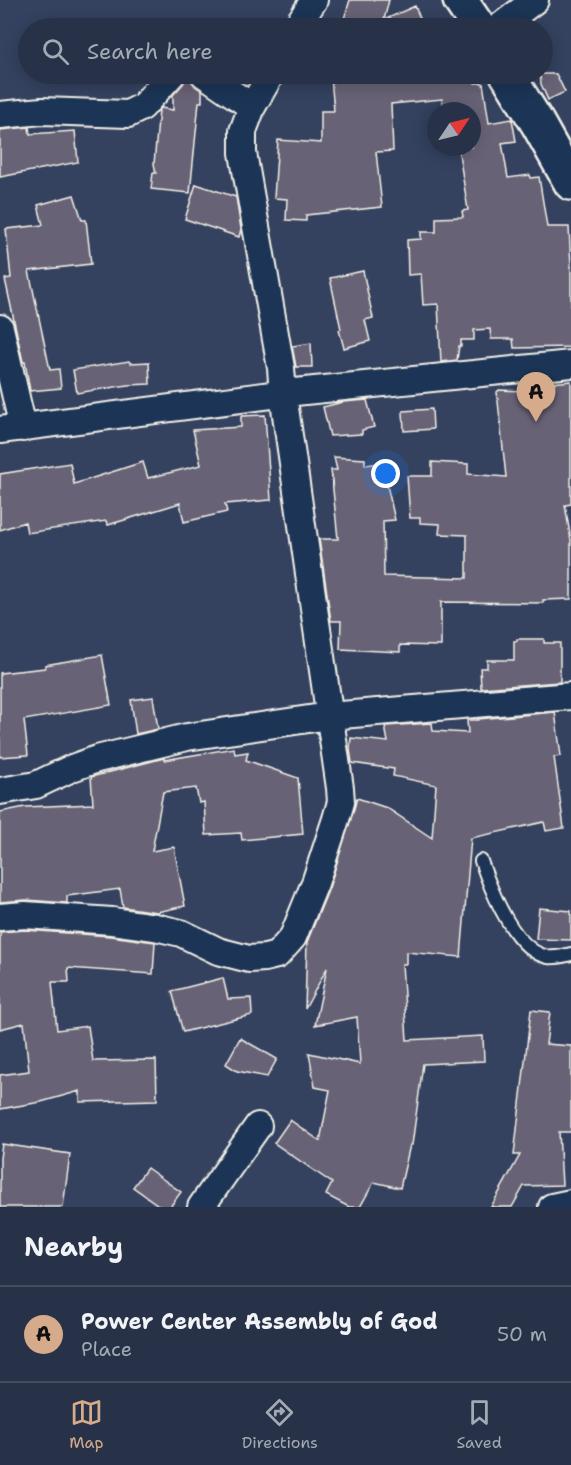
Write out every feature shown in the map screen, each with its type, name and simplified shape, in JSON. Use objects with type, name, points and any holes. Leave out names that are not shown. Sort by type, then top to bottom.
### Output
[{"type":"street","points":[[302,18],[314,0]]},
{"type":"street","points":[[460,0],[472,18]]},
{"type":"street","points":[[511,18],[535,0]]},
{"type":"street","points":[[0,115],[42,111],[128,114],[142,107],[163,84]]},
{"type":"street","points":[[219,84],[252,107]]},
{"type":"street","points":[[0,917],[25,915],[112,921],[181,933],[218,951],[249,959],[277,955],[293,937],[315,883],[336,819],[341,802],[340,788],[281,368],[243,153],[243,131],[252,107],[265,84]]},
{"type":"street","points":[[513,84],[571,183]]},
{"type":"street","points":[[0,328],[12,429],[283,394],[571,364]]},
{"type":"street","points":[[0,791],[36,785],[97,759],[187,737],[329,716],[571,696]]},
{"type":"street","points":[[201,1207],[258,1126]]},
{"type":"street","points":[[552,1207],[571,1203]]},
{"type":"lane","points":[[481,861],[492,892],[508,922],[526,947],[546,957],[571,954]]},
{"type":"building","points":[[350,0],[389,0],[384,18],[344,18]]},
{"type":"building","points":[[415,6],[420,18],[388,18]]},
{"type":"building","points":[[553,74],[556,74],[565,92],[548,100],[541,84],[553,84]]},
{"type":"building","points":[[183,84],[194,84],[202,91],[190,193],[151,189],[153,173],[156,173],[154,164],[159,110],[161,108],[173,110],[173,95]]},
{"type":"building","points":[[332,84],[483,84],[489,123],[512,119],[516,141],[502,143],[508,178],[530,175],[531,178],[539,177],[547,227],[569,227],[571,347],[514,348],[513,339],[491,339],[490,329],[474,330],[474,340],[461,340],[457,360],[441,362],[438,304],[423,305],[421,274],[408,275],[407,240],[421,239],[421,232],[436,232],[436,218],[463,217],[462,211],[468,210],[459,156],[481,156],[481,102],[442,102],[442,99],[391,104],[393,151],[376,152],[382,207],[306,215],[306,221],[286,220],[287,199],[274,198],[278,140],[321,143],[321,111],[334,111]]},
{"type":"building","points":[[29,127],[30,134],[75,131],[78,162],[0,177],[0,130]]},
{"type":"building","points":[[196,184],[236,197],[241,229],[239,237],[185,219]]},
{"type":"building","points":[[74,195],[82,220],[86,220],[91,264],[29,271],[50,370],[59,369],[61,388],[30,391],[5,279],[11,278],[6,229],[43,225],[38,205]]},
{"type":"building","points":[[363,271],[373,318],[365,320],[370,341],[344,348],[330,278]]},
{"type":"building","points":[[311,343],[312,367],[296,367],[292,346]]},
{"type":"building","points":[[129,361],[130,363],[149,362],[150,384],[77,393],[73,370]]},
{"type":"building","points":[[571,381],[571,504],[565,505],[571,540],[571,599],[543,600],[543,603],[441,602],[441,646],[400,645],[400,652],[340,649],[341,621],[331,621],[319,539],[338,539],[331,470],[337,470],[334,457],[365,459],[365,465],[382,463],[395,520],[383,521],[384,576],[467,578],[467,535],[439,534],[440,524],[420,523],[420,518],[410,518],[407,476],[432,476],[432,462],[468,464],[468,474],[506,477],[497,392],[499,390],[523,391],[522,386]]},
{"type":"building","points":[[367,400],[374,427],[362,430],[362,434],[330,436],[323,407]]},
{"type":"building","points":[[432,409],[433,429],[404,431],[403,411]]},
{"type":"building","points":[[265,415],[271,500],[225,504],[227,512],[184,522],[180,503],[108,525],[106,521],[27,533],[25,522],[0,530],[0,474],[70,463],[74,484],[143,462],[148,478],[201,465],[193,430],[241,427],[241,416]]},
{"type":"building","points":[[544,639],[544,643],[560,643],[560,682],[481,688],[480,668],[487,668],[487,660],[514,660],[514,641]]},
{"type":"building","points":[[102,655],[111,705],[24,720],[28,755],[0,757],[0,673],[45,668],[45,665]]},
{"type":"building","points":[[153,697],[158,729],[136,734],[131,700]]},
{"type":"building","points":[[555,712],[561,756],[554,757],[564,828],[546,831],[544,822],[471,838],[461,957],[406,952],[406,964],[402,964],[407,1040],[483,1036],[484,1061],[423,1064],[412,1145],[410,1145],[400,1188],[374,1182],[360,1207],[349,1207],[326,1195],[332,1183],[274,1143],[290,1120],[320,1141],[330,1090],[315,1087],[309,1053],[360,1064],[357,1017],[315,1025],[327,968],[305,1009],[307,942],[329,888],[357,798],[387,808],[432,838],[436,785],[393,776],[394,769],[352,763],[351,738],[388,742],[385,726],[432,723],[433,731],[468,733],[467,720]]},
{"type":"building","points":[[234,748],[235,754],[248,752],[246,760],[298,778],[303,834],[242,840],[241,833],[206,835],[204,802],[199,803],[196,788],[163,792],[152,851],[174,847],[185,906],[157,912],[123,907],[120,889],[67,896],[67,903],[26,900],[0,902],[0,812],[25,807],[93,804],[91,777],[164,758],[164,760]]},
{"type":"building","points":[[539,908],[571,911],[571,940],[536,939]]},
{"type":"building","points":[[25,930],[110,936],[155,942],[153,974],[68,968],[69,982],[52,982],[57,1030],[88,1026],[93,1061],[156,1060],[157,1100],[80,1102],[80,1091],[41,1102],[0,1109],[0,1075],[29,1071],[24,1023],[0,1029],[0,932]]},
{"type":"building","points":[[223,978],[228,999],[251,998],[252,1015],[183,1032],[172,991]]},
{"type":"building","points":[[531,1010],[550,1012],[546,1044],[571,1046],[571,1132],[559,1132],[562,1185],[524,1186],[512,1207],[491,1207],[520,1155],[514,1155]]},
{"type":"building","points":[[240,1038],[277,1059],[267,1077],[237,1071],[226,1064]]},
{"type":"building","points":[[2,1144],[70,1154],[63,1207],[0,1207]]},
{"type":"building","points":[[147,1168],[181,1192],[170,1207],[161,1207],[133,1187]]},
{"type":"place","name":"Power Center Assembly of God","points":[[536,422]]}]
